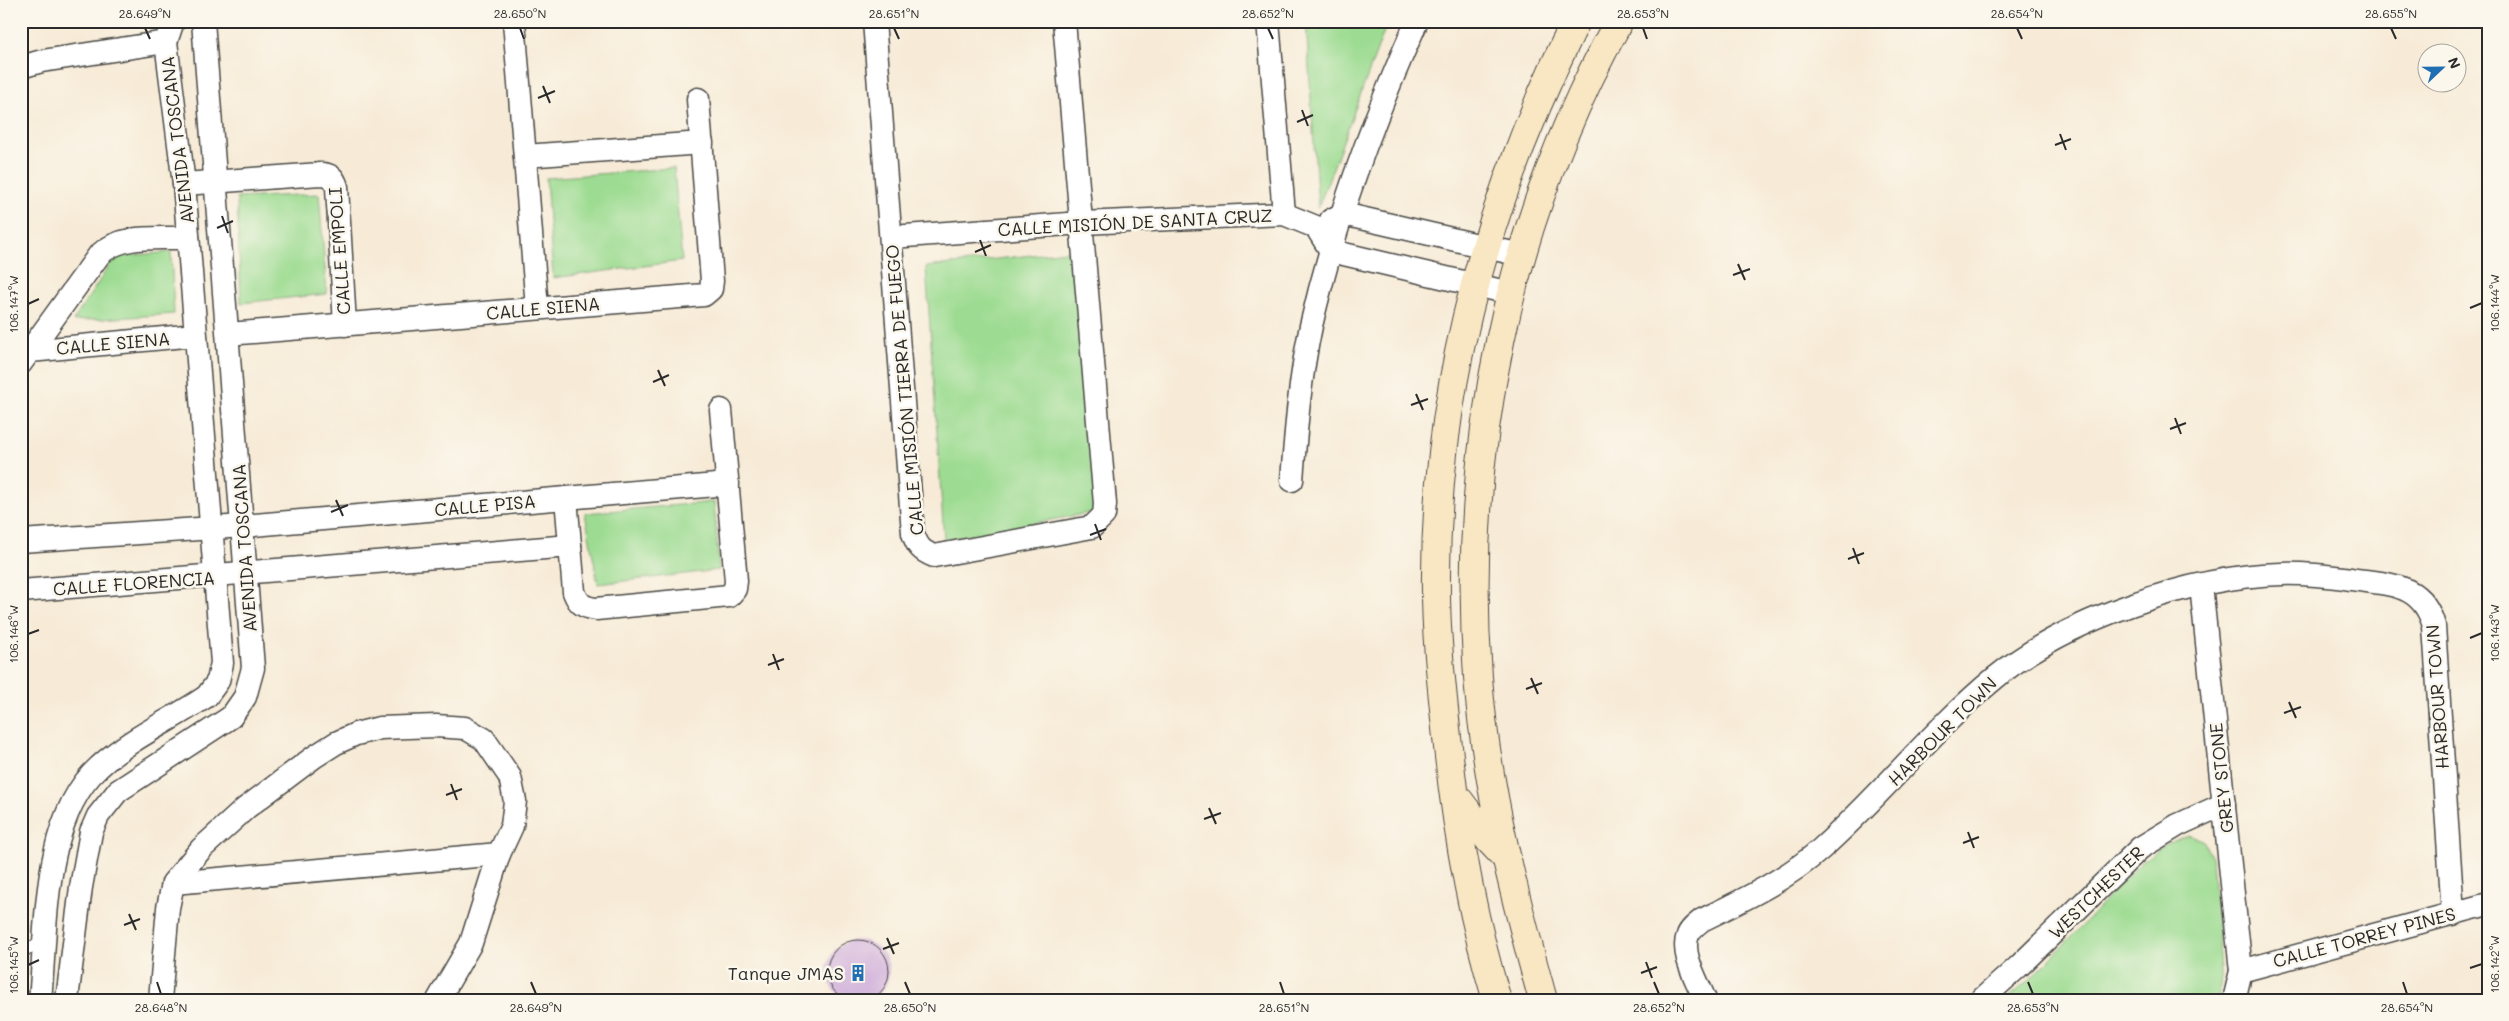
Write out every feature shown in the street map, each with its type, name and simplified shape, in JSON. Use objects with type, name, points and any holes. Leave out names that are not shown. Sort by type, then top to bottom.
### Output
[{"type":"main road","points":[[1497,1000],[1476,919],[1453,792],[1440,670],[1436,576],[1438,512],[1449,407],[1474,285],[1485,246],[1523,135],[1576,21]]},
{"type":"main road","points":[[1543,1000],[1507,859],[1485,740],[1478,678],[1475,552],[1482,445],[1491,384],[1510,293],[1521,254],[1547,176],[1576,108],[1619,21]]},
{"type":"main road","points":[[1453,792],[1490,841],[1507,859]]},
{"type":"street","points":[[21,67],[42,61],[166,42],[173,21]]},
{"type":"street","name":"AVENIDA TOSCANA","points":[[67,1000],[81,887],[91,832],[98,816],[118,791],[219,726],[240,706],[250,684],[252,668],[243,526],[203,21]]},
{"type":"street","points":[[514,21],[537,308]]},
{"type":"street","name":"CALLE MISIÓN TIERRA DE FUEGO","points":[[874,21],[892,237],[913,533],[916,544],[923,552],[934,556],[1092,528],[1099,523],[1104,515],[1105,504],[1064,21]]},
{"type":"street","points":[[1268,21],[1284,214]]},
{"type":"street","points":[[1292,480],[1301,383],[1311,326],[1331,251],[1373,125],[1416,21]]},
{"type":"street","name":"AVENIDA TOSCANA","points":[[40,1000],[50,884],[61,826],[71,802],[84,781],[100,766],[207,696],[218,682],[222,663],[184,184],[166,42]]},
{"type":"street","name":"CALLE SIENA","points":[[228,334],[704,295],[711,289],[698,99]]},
{"type":"street","points":[[525,156],[702,143]]},
{"type":"street","name":"CALLE EMPOLI","points":[[184,184],[320,174],[328,174],[334,179],[337,187],[345,325]]},
{"type":"street","name":"CALLE MISIÓN DE SANTA CRUZ","points":[[892,237],[1082,223],[1284,214],[1316,226]]},
{"type":"street","points":[[1510,293],[1331,251],[1316,226],[1343,214],[1521,254]]},
{"type":"street","name":"CALLE SIENA","points":[[26,357],[100,255],[110,245],[121,240],[188,238]]},
{"type":"street","name":"CALLE SIENA","points":[[26,357],[196,335]]},
{"type":"street","points":[[566,498],[574,592],[578,601],[584,607],[596,609],[729,596],[735,589],[736,581],[721,410]]},
{"type":"street","name":"CALLE PISA","points":[[243,526],[728,484]]},
{"type":"street","points":[[21,541],[243,526]]},
{"type":"street","points":[[246,574],[570,546]]},
{"type":"street","name":"CALLE FLORENCIA","points":[[21,591],[246,574]]},
{"type":"street","name":"HARBOUR TOWN","points":[[1705,1000],[1686,948],[1688,934],[1694,927],[1702,920],[1774,883],[1820,850],[1885,789],[1973,696],[2021,658],[2081,624],[2128,605],[2201,585],[2241,578],[2281,574],[2324,575],[2409,590],[2422,599],[2430,611],[2434,626],[2453,914]]},
{"type":"street","name":"GREY STONE","points":[[2201,585],[2241,971]]},
{"type":"street","points":[[160,1000],[168,908],[173,883],[201,849],[225,827],[314,757],[356,734],[380,728],[436,726],[465,728],[484,739],[510,777],[515,801],[512,826],[499,854],[472,943],[438,1000]]},
{"type":"street","name":"WESTCHESTER","points":[[1981,1000],[2018,967],[2140,848],[2178,825],[2224,804]]},
{"type":"street","points":[[61,826],[91,832]]},
{"type":"street","points":[[173,883],[499,854]]},
{"type":"street","points":[[50,884],[81,887]]},
{"type":"street","name":"CALLE TORREY PINES","points":[[2241,971],[2488,904]]},
{"type":"street","points":[[2234,1000],[2241,971]]},
{"type":"lane","points":[[21,951],[46,942]]},
{"type":"green space","points":[[1306,21],[1388,21],[1318,208]]},
{"type":"green space","points":[[674,168],[682,261],[553,278],[546,178]]},
{"type":"green space","points":[[319,194],[327,294],[241,303],[237,198]]},
{"type":"green space","points":[[1085,249],[1105,510],[944,540],[926,267]]},
{"type":"green space","points":[[171,252],[174,314],[73,321],[115,257]]},
{"type":"green space","points":[[714,502],[719,570],[598,584],[585,513]]},
{"type":"green space","points":[[2189,835],[2203,840],[2212,857],[2221,985],[2217,1000],[2006,1000],[2051,958],[2148,857],[2174,840]]},
{"type":"building","name":"Tanque JMAS","points":[[858,940],[870,942],[880,949],[887,959],[889,971],[887,983],[880,993],[870,1000],[858,1002],[846,1000],[836,993],[829,983],[827,971],[829,959],[836,949],[846,942]]},
{"type":"place","name":"Tanque JMAS","points":[[858,973]]}]
